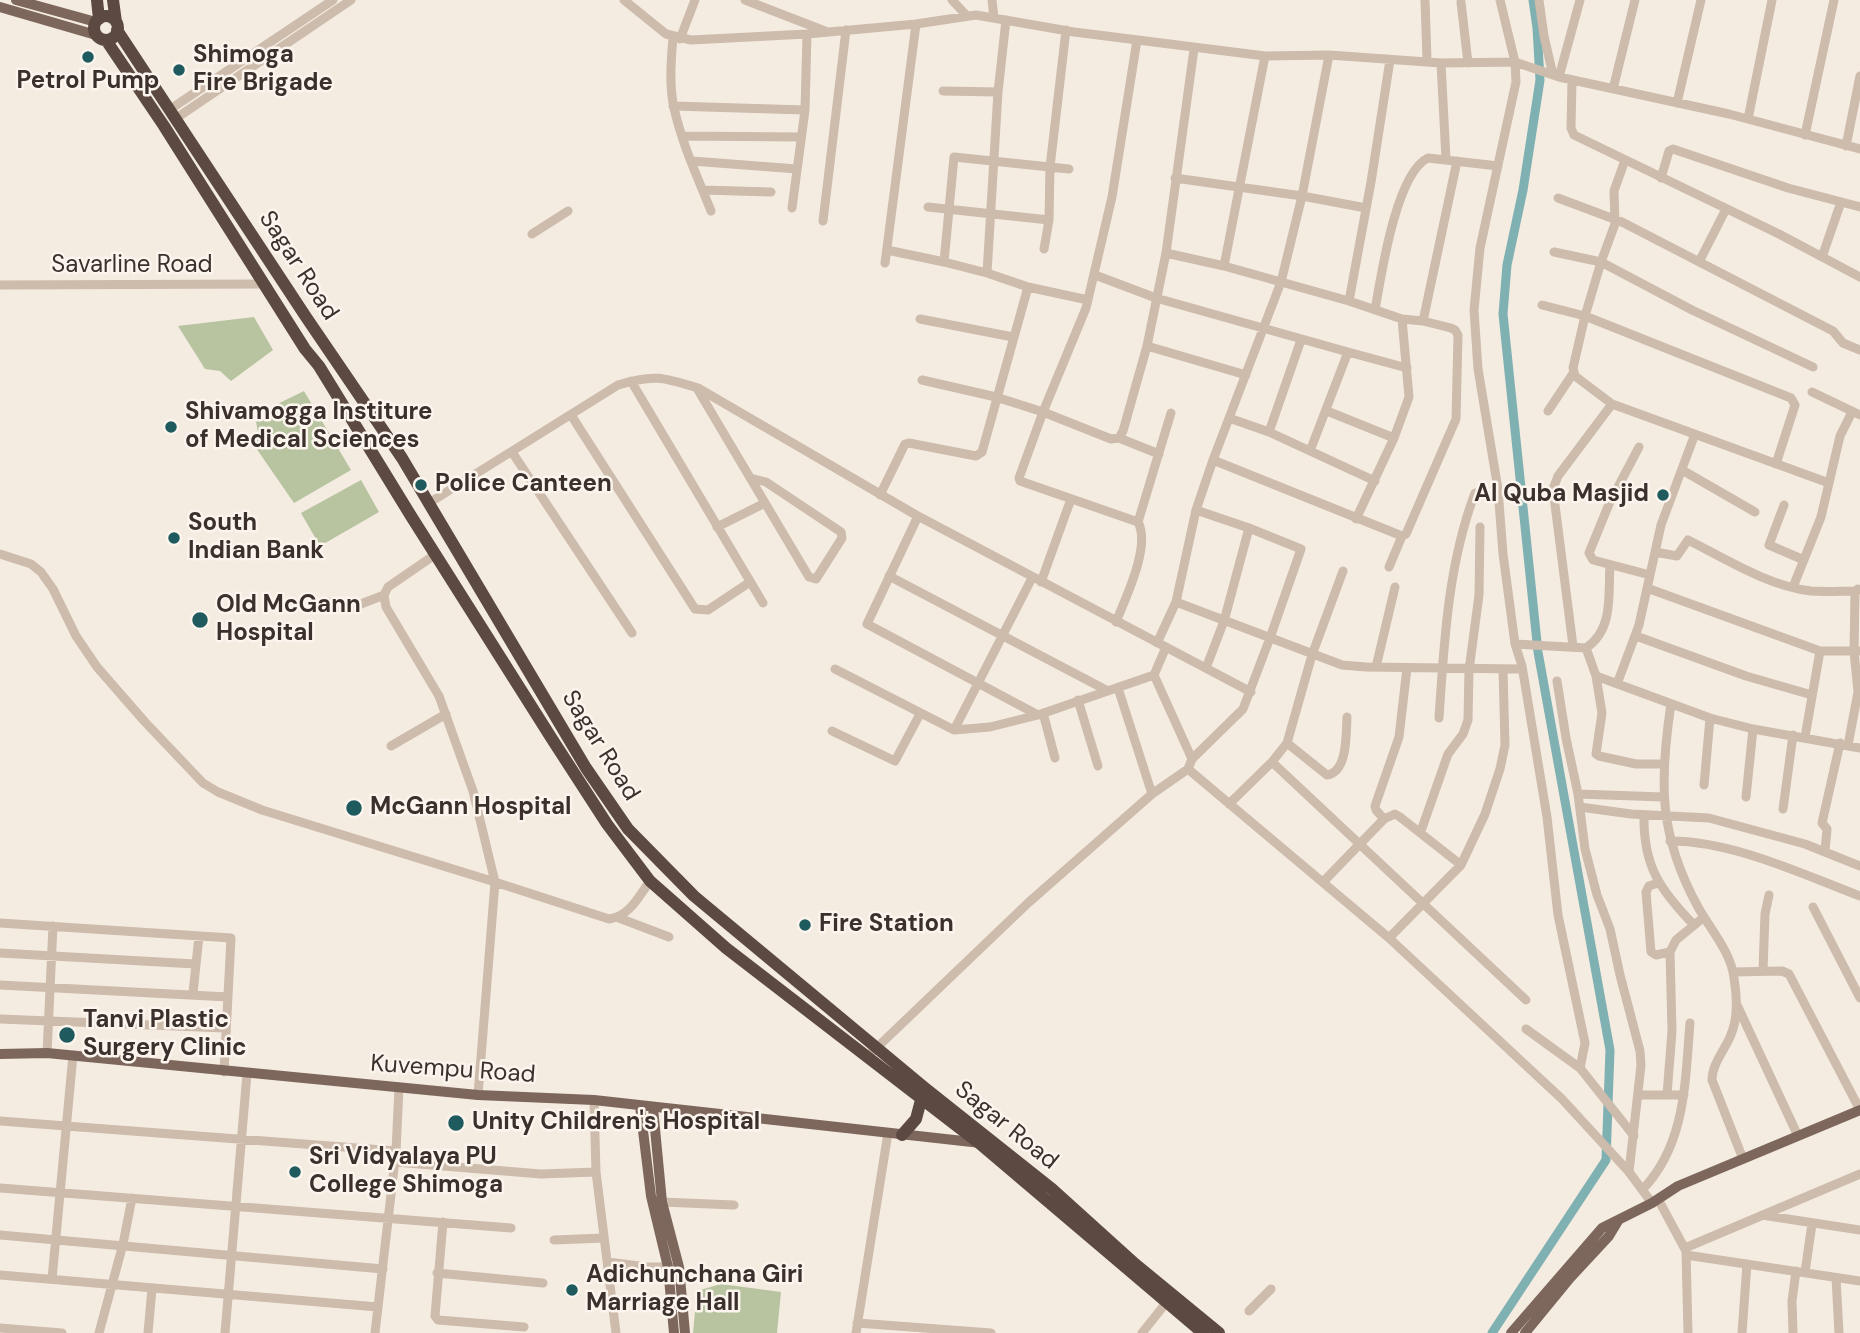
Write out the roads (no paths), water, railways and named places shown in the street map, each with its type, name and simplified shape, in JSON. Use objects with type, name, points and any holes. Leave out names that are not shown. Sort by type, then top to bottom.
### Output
[{"type":"highway","points":[[97,0],[99,29]]},
{"type":"highway","points":[[99,29],[114,37],[116,26],[113,0]]},
{"type":"highway","points":[[99,29],[109,17],[116,26]]},
{"type":"highway","name":"Sagar Road","points":[[116,26],[306,317],[402,458],[586,768],[628,829],[694,896],[872,1053],[920,1100],[979,1143],[1203,1333]]},
{"type":"highway","name":"Sagar Road","points":[[99,29],[305,349],[319,366],[351,421],[607,824],[650,880],[726,948],[994,1143],[1052,1189],[1135,1264],[1219,1333]]},
{"type":"highway","points":[[902,1135],[916,1119],[920,1100]]},
{"type":"main road","points":[[16,0],[99,29]]},
{"type":"main road","points":[[0,7],[99,29]]},
{"type":"main road","name":"Kuvempu Road","points":[[0,1054],[73,1055],[478,1095],[594,1100],[994,1143]]},
{"type":"main road","points":[[640,1106],[651,1196],[673,1267],[674,1333]]},
{"type":"main road","points":[[653,1108],[662,1202],[685,1333]]},
{"type":"main road","points":[[1511,1333],[1602,1228],[1678,1186],[1860,1110]]},
{"type":"main road","points":[[1525,1333],[1609,1236],[1618,1221]]},
{"type":"street","points":[[172,114],[333,0]]},
{"type":"street","points":[[172,114],[351,0]]},
{"type":"street","points":[[624,0],[655,26],[677,38],[691,40],[807,34],[916,24],[967,16],[1265,56],[1329,55],[1441,63],[1515,62],[1572,80],[1748,119],[1860,149]]},
{"type":"street","points":[[695,0],[677,38],[670,77],[673,106],[682,136],[711,212]]},
{"type":"street","points":[[745,0],[828,32]]},
{"type":"street","points":[[951,0],[967,16]]},
{"type":"street","points":[[992,0],[994,18]]},
{"type":"street","points":[[1425,0],[1426,60]]},
{"type":"street","points":[[1500,0],[1515,62],[1516,82],[1480,248],[1474,310],[1478,369],[1498,489],[1503,554],[1547,817],[1558,915],[1567,968],[1583,1024],[1585,1043],[1580,1068]]},
{"type":"street","points":[[1539,0],[1553,75]]},
{"type":"street","points":[[1553,75],[1580,0]]},
{"type":"street","points":[[1613,89],[1635,0]]},
{"type":"street","points":[[1677,103],[1701,0]]},
{"type":"street","points":[[1748,119],[1772,0]]},
{"type":"street","points":[[1805,135],[1834,0]]},
{"type":"street","points":[[1461,2],[1468,62]]},
{"type":"street","points":[[987,273],[998,92],[1006,20]]},
{"type":"street","points":[[885,263],[916,24]]},
{"type":"street","points":[[823,222],[846,30]]},
{"type":"street","points":[[1044,248],[1049,220],[1050,167],[1066,30]]},
{"type":"street","points":[[792,208],[805,110],[807,34]]},
{"type":"street","points":[[1137,40],[1112,197],[1088,300],[1019,478],[1020,481],[1138,522]]},
{"type":"street","points":[[1119,438],[1124,431],[1147,346],[1166,253],[1194,48]]},
{"type":"street","points":[[1192,759],[1154,675],[1176,603],[1196,510],[1282,282],[1329,55]]},
{"type":"street","points":[[1224,266],[1265,56]]},
{"type":"street","points":[[1349,301],[1390,60]]},
{"type":"street","points":[[1441,63],[1446,159]]},
{"type":"street","points":[[1846,146],[1860,76]]},
{"type":"street","points":[[1572,80],[1574,135],[1860,277]]},
{"type":"street","points":[[943,91],[998,92]]},
{"type":"street","points":[[673,106],[805,110]]},
{"type":"street","points":[[682,136],[800,137]]},
{"type":"street","points":[[1661,177],[1669,151],[1673,149],[1787,188],[1860,207]]},
{"type":"street","points":[[944,262],[954,157],[995,159],[1069,169]]},
{"type":"street","points":[[1375,310],[1391,223],[1419,164],[1428,158],[1498,166]]},
{"type":"street","points":[[1548,411],[1574,372],[1585,316],[1616,220],[1614,191],[1625,160]]},
{"type":"street","points":[[692,161],[796,169]]},
{"type":"street","points":[[1423,321],[1457,161]]},
{"type":"street","points":[[1175,178],[1366,208]]},
{"type":"street","points":[[703,190],[771,192]]},
{"type":"street","points":[[1558,198],[1616,220],[1833,331],[1843,342],[1860,350]]},
{"type":"street","points":[[1822,257],[1841,202]]},
{"type":"street","points":[[928,207],[1049,220]]},
{"type":"street","points":[[1699,262],[1726,209]]},
{"type":"street","points":[[532,234],[568,211]]},
{"type":"street","points":[[887,250],[944,262],[1028,287],[1088,300]]},
{"type":"street","points":[[1554,252],[1601,262],[1692,310],[1813,367]]},
{"type":"street","points":[[1166,253],[1282,282],[1402,319],[1423,321],[1455,330],[1458,335],[1456,419],[1389,568]]},
{"type":"street","points":[[1094,275],[1156,298],[1407,368]]},
{"type":"street","name":"Savarline Road","points":[[0,285],[264,284]]},
{"type":"street","points":[[880,495],[905,444],[976,456],[982,452],[1028,287]]},
{"type":"street","points":[[1542,305],[1585,316],[1791,398],[1796,405],[1776,464]]},
{"type":"street","points":[[920,319],[1013,337]]},
{"type":"street","points":[[1356,519],[1394,438],[1409,397],[1402,319]]},
{"type":"street","points":[[1269,432],[1301,340]]},
{"type":"street","points":[[1147,346],[1246,375]]},
{"type":"street","points":[[1310,451],[1348,352]]},
{"type":"street","points":[[1574,372],[1575,376],[1612,404],[1829,483]]},
{"type":"street","points":[[429,503],[618,385],[641,378],[666,377],[698,388],[918,516],[1251,692]]},
{"type":"street","points":[[922,380],[996,397],[1159,454]]},
{"type":"street","points":[[631,381],[763,603]]},
{"type":"street","points":[[698,388],[750,478],[810,577],[816,579],[842,538],[841,533],[766,482],[750,478]]},
{"type":"street","points":[[1793,587],[1821,517],[1840,436],[1856,413],[1812,392]]},
{"type":"street","points":[[1573,646],[1553,489],[1558,476],[1612,404]]},
{"type":"street","points":[[1327,411],[1394,438]]},
{"type":"street","points":[[1116,622],[1141,551],[1142,534],[1138,522],[1171,413]]},
{"type":"street","points":[[571,415],[695,609],[708,610],[750,582]]},
{"type":"street","points":[[1229,418],[1269,432],[1375,481]]},
{"type":"street","points":[[1617,684],[1636,636],[1661,525],[1695,434]]},
{"type":"street","points":[[1639,447],[1609,504],[1589,553],[1594,560],[1650,575]]},
{"type":"street","points":[[512,452],[632,633]]},
{"type":"street","points":[[1213,460],[1402,536]]},
{"type":"street","points":[[1682,470],[1755,512]]},
{"type":"street","points":[[1439,718],[1444,639],[1451,592],[1464,528],[1475,493]]},
{"type":"street","points":[[954,730],[1001,636],[1036,580],[1071,499]]},
{"type":"street","points":[[717,527],[765,503]]},
{"type":"street","points":[[1784,505],[1769,545],[1804,560]]},
{"type":"street","points":[[872,1053],[1028,903],[1152,794],[1188,769],[1192,759],[1243,709],[1302,551],[1299,547],[1196,510]]},
{"type":"street","points":[[918,516],[867,624],[1041,714],[1055,758]]},
{"type":"street","points":[[1421,831],[1448,754],[1466,727],[1469,670],[1479,595],[1480,527]]},
{"type":"street","points":[[1206,668],[1224,621],[1249,528]]},
{"type":"street","points":[[1655,552],[1677,556],[1689,540],[1760,575],[1793,587],[1823,591],[1858,590],[1858,692],[1822,823],[1827,829],[1825,851]]},
{"type":"street","points":[[0,554],[32,564],[41,572],[53,589],[76,636],[97,667],[203,783],[218,792],[262,810],[609,919],[619,918],[669,937]]},
{"type":"street","points":[[436,554],[388,587],[384,595],[386,607],[439,696],[446,714],[472,791],[495,882],[478,1095]]},
{"type":"street","points":[[1520,645],[1586,648],[1597,641],[1609,609],[1610,565]]},
{"type":"street","points":[[1229,804],[1272,762],[1287,743],[1312,655],[1343,571]]},
{"type":"street","points":[[889,576],[1108,691]]},
{"type":"street","points":[[1376,667],[1395,587]]},
{"type":"street","points":[[1647,588],[1820,651],[1857,651]]},
{"type":"street","points":[[328,602],[348,609],[384,595]]},
{"type":"street","points":[[1176,603],[1342,665],[1469,670],[1521,669]]},
{"type":"street","points":[[1636,636],[1746,676],[1812,695]]},
{"type":"street","points":[[1586,648],[1596,676],[1602,713],[1596,754],[1636,764],[1663,764]]},
{"type":"street","points":[[1805,737],[1820,651]]},
{"type":"street","points":[[1384,819],[1375,806],[1399,737],[1407,668]]},
{"type":"street","points":[[835,669],[954,730],[990,727],[1041,714],[1154,675]]},
{"type":"street","points":[[1389,938],[1461,865],[1485,814],[1500,769],[1504,745],[1503,669]]},
{"type":"street","points":[[1596,676],[1710,718],[1753,729],[1860,748]]},
{"type":"street","points":[[1557,681],[1578,794],[1585,849],[1597,895],[1610,929],[1640,1051],[1641,1065],[1629,1172]]},
{"type":"street","points":[[1118,688],[1152,794]]},
{"type":"street","points":[[1078,701],[1098,766]]},
{"type":"street","points":[[1671,705],[1663,764],[1666,816],[1674,856],[1704,917],[1729,958],[1733,972],[1736,1003],[1731,1035],[1713,1069],[1712,1080],[1743,1159]]},
{"type":"street","points":[[391,746],[446,714]]},
{"type":"street","points":[[832,731],[894,761],[920,714]]},
{"type":"street","points":[[1287,743],[1327,775],[1333,775],[1338,770],[1343,754],[1347,717]]},
{"type":"street","points":[[1704,785],[1710,718]]},
{"type":"street","points":[[1746,797],[1753,729]]},
{"type":"street","points":[[1783,809],[1793,735]]},
{"type":"street","points":[[1272,762],[1526,1000]]},
{"type":"street","points":[[1188,769],[1389,938],[1562,1099],[1655,1201],[1686,1251],[1688,1333]]},
{"type":"street","points":[[1578,794],[1663,797]]},
{"type":"street","points":[[1580,807],[1644,815],[1709,818],[1825,851],[1860,866]]},
{"type":"street","points":[[1323,882],[1384,819],[1395,814],[1421,831],[1461,865]]},
{"type":"street","points":[[1644,815],[1648,862],[1668,898],[1694,925]]},
{"type":"street","points":[[1670,841],[1685,841],[1726,849],[1860,896]]},
{"type":"street","points":[[619,918],[629,911],[650,880]]},
{"type":"street","points":[[1658,883],[1649,886],[1646,892],[1651,952],[1656,955],[1670,952]]},
{"type":"street","points":[[1763,971],[1769,895]]},
{"type":"street","points":[[1814,907],[1860,998]]},
{"type":"street","points":[[1667,1095],[1672,1031],[1670,952],[1676,940],[1704,917]]},
{"type":"street","points":[[0,923],[231,938],[224,1072]]},
{"type":"street","points":[[47,1053],[53,926]]},
{"type":"street","points":[[193,993],[199,936]]},
{"type":"street","points":[[0,953],[195,964]]},
{"type":"street","points":[[1733,972],[1782,971],[1789,974],[1860,1110]]},
{"type":"street","points":[[0,985],[193,993],[228,997]]},
{"type":"street","points":[[1736,1003],[1798,1136]]},
{"type":"street","points":[[0,1018],[225,1028]]},
{"type":"street","points":[[1643,1189],[1657,1175],[1680,1122],[1690,1023]]},
{"type":"street","points":[[1527,1029],[1580,1068],[1634,1136]]},
{"type":"street","points":[[52,1279],[73,1055]]},
{"type":"street","points":[[225,1333],[244,1138],[247,1074]]},
{"type":"street","points":[[375,1333],[395,1163],[399,1087]]},
{"type":"street","points":[[1638,1095],[1684,1095]]},
{"type":"street","points":[[594,1100],[596,1172],[616,1333]]},
{"type":"street","points":[[0,1121],[396,1151]]},
{"type":"street","points":[[888,1133],[857,1328],[991,1333]]},
{"type":"street","points":[[395,1163],[541,1174],[596,1172]]},
{"type":"street","points":[[1686,1251],[1762,1215],[1860,1174]]},
{"type":"street","points":[[0,1188],[511,1228]]},
{"type":"street","points":[[99,1333],[123,1244],[131,1198]]},
{"type":"street","points":[[662,1202],[734,1205]]},
{"type":"street","points":[[1762,1215],[1860,1230]]},
{"type":"street","points":[[443,1222],[437,1273],[435,1316],[438,1320],[524,1327]]},
{"type":"street","points":[[1793,1333],[1792,1301],[1812,1224]]},
{"type":"street","points":[[0,1235],[383,1269]]},
{"type":"street","points":[[554,1240],[604,1238]]},
{"type":"street","points":[[1686,1251],[1746,1264],[1860,1281]]},
{"type":"street","points":[[608,1262],[673,1267]]},
{"type":"street","points":[[1742,1333],[1746,1264]]},
{"type":"street","points":[[437,1273],[543,1283]]},
{"type":"street","points":[[0,1275],[378,1307]]},
{"type":"street","points":[[1836,1278],[1839,1333]]},
{"type":"street","points":[[148,1333],[152,1289]]},
{"type":"street","points":[[1249,1311],[1271,1289]]},
{"type":"street","points":[[1142,1333],[1166,1303]]},
{"type":"street","points":[[0,1328],[62,1333]]},
{"type":"waterway","points":[[1492,1333],[1606,1160],[1610,1050],[1538,652],[1503,314],[1507,265],[1523,190],[1540,80],[1533,0]]},
{"type":"place","name":"Petrol Pump","points":[[88,57]]},
{"type":"place","name":"Shimoga Fire Brigade","points":[[179,70]]},
{"type":"place","name":"Shivamogga Institure of Medical Sciences","points":[[171,427]]},
{"type":"place","name":"Police Canteen","points":[[421,485]]},
{"type":"place","name":"Al Quba Masjid","points":[[1663,495]]},
{"type":"place","name":"South Indian Bank","points":[[174,538]]},
{"type":"place","name":"Old McGann Hospital","points":[[200,620]]},
{"type":"place","name":"McGann Hospital","points":[[354,808]]},
{"type":"place","name":"Fire Station","points":[[805,925]]},
{"type":"place","name":"Tanvi Plastic Surgery Clinic","points":[[67,1035]]},
{"type":"place","name":"Unity Children's Hospital","points":[[456,1123]]},
{"type":"place","name":"Sri Vidyalaya PU College Shimoga","points":[[295,1172]]},
{"type":"place","name":"Adichunchana Giri Marriage Hall","points":[[572,1290]]}]
